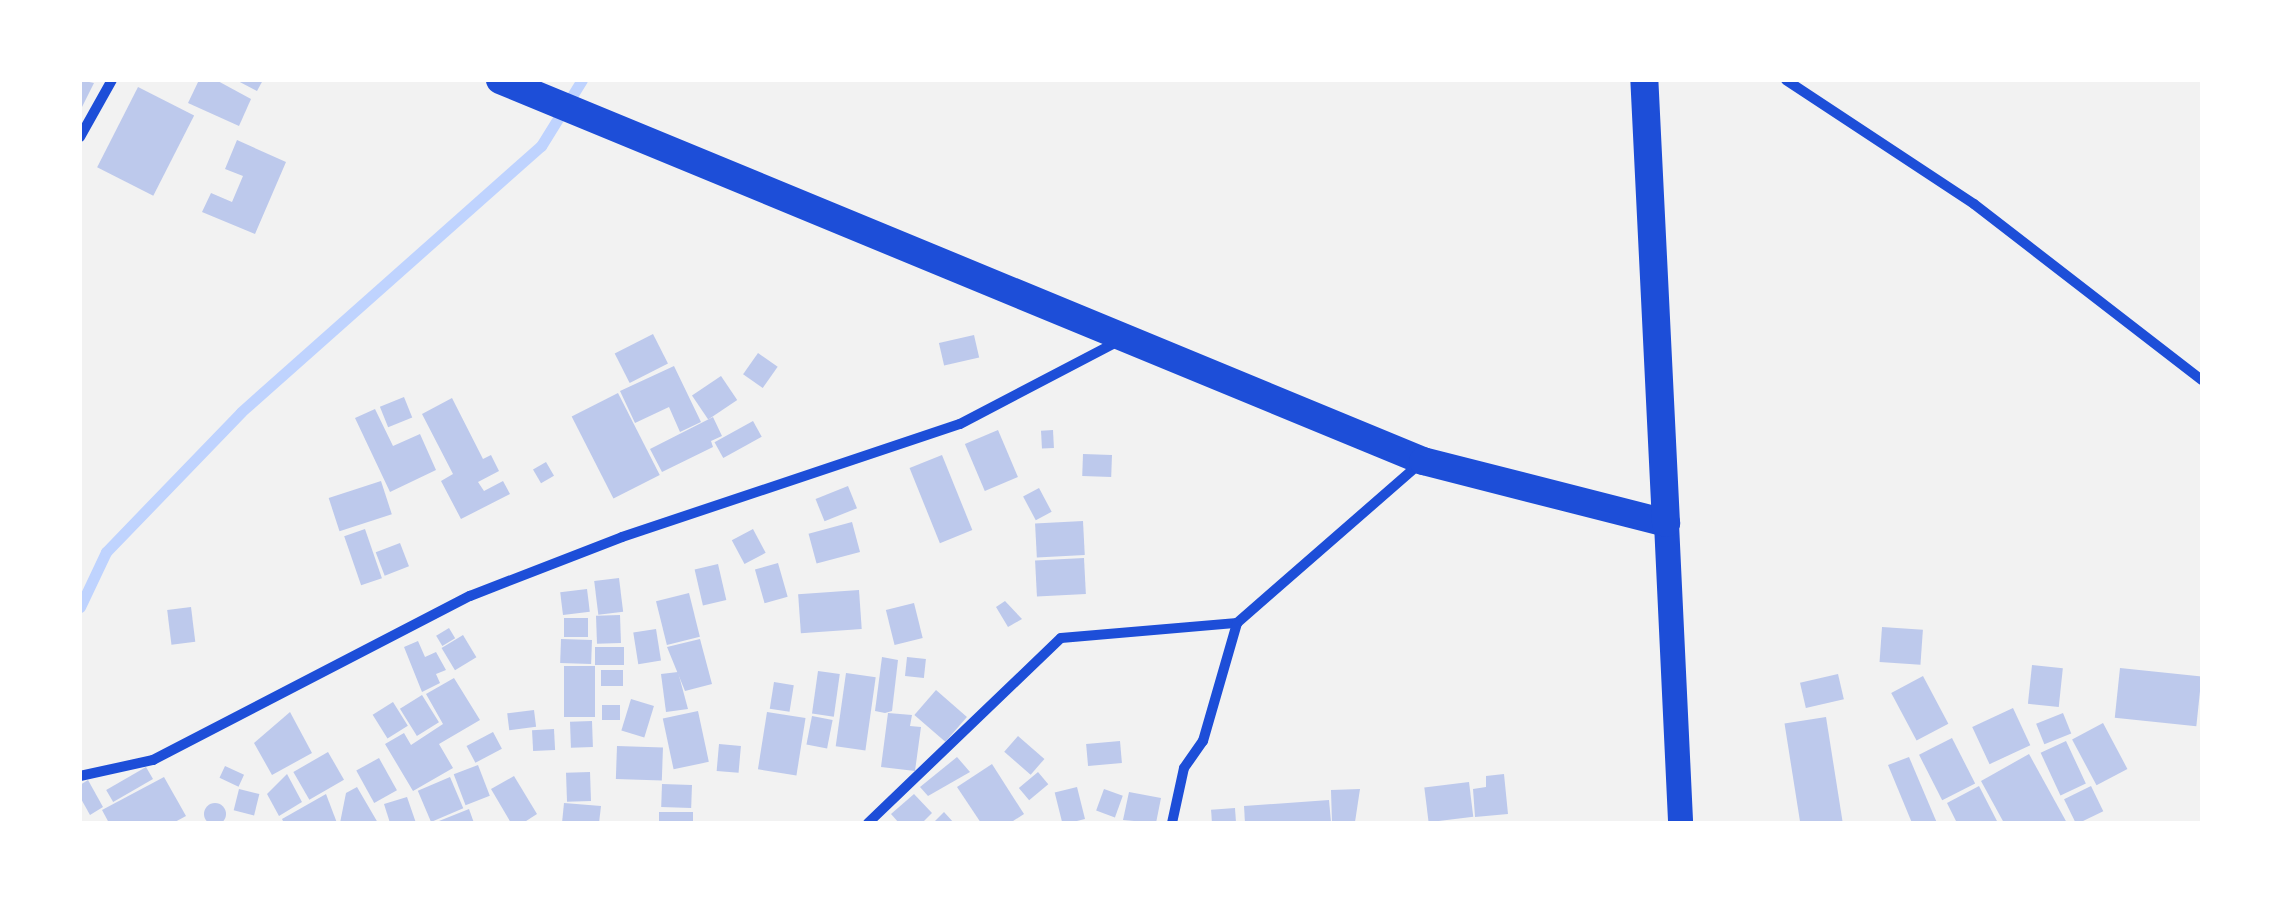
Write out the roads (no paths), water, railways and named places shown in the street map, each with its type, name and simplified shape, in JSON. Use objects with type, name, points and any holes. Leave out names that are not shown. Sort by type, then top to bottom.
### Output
[{"type":"highway","points":[[500,80],[1131,335],[1423,460],[1666,523],[1644,80]]},
{"type":"main road","points":[[1666,523],[1680,823]]},
{"type":"street","points":[[80,137],[112,80]]},
{"type":"street","points":[[1786,80],[1974,204],[2202,380]]},
{"type":"street","points":[[80,776],[153,760],[470,596],[622,537],[960,424],[1131,335]]},
{"type":"street","points":[[1172,823],[1184,768],[1203,742],[1236,623],[1423,460]]},
{"type":"street","points":[[868,823],[1061,638],[1236,623]]},
{"type":"waterway","points":[[80,607],[106,552],[241,412],[541,146],[582,80]]}]
